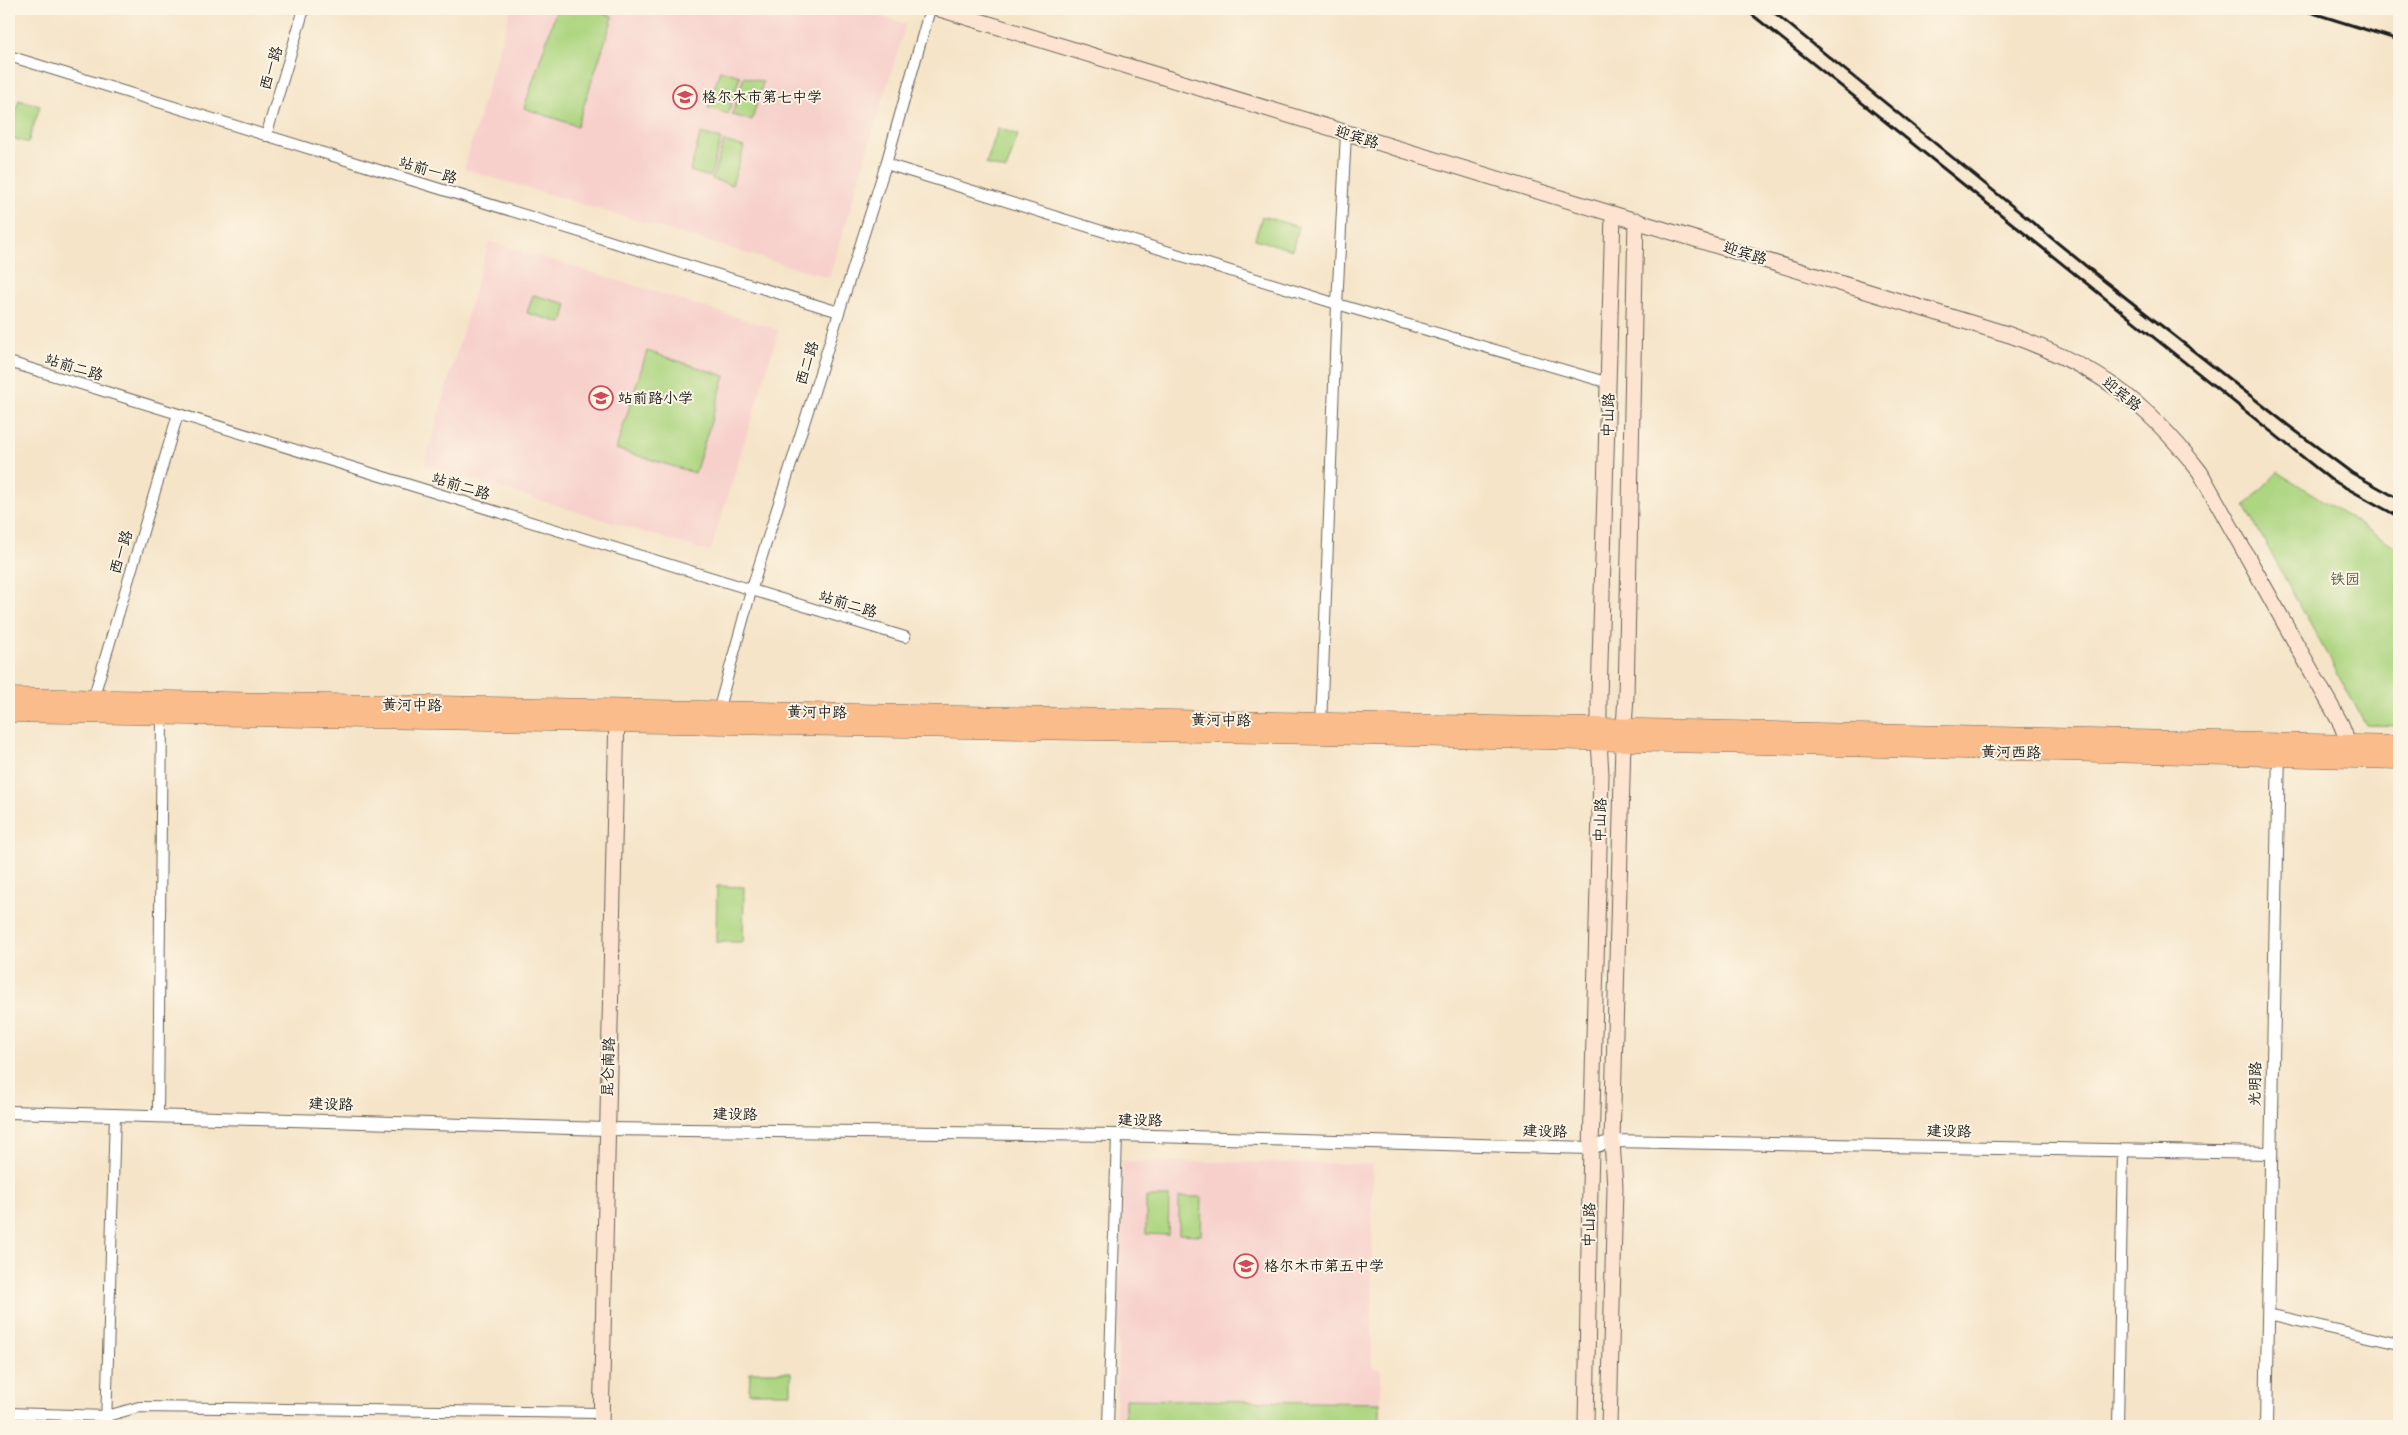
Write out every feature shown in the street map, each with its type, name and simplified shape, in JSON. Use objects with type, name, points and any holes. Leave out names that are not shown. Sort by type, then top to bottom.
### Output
[{"type":"highway","name":"黄河中路","points":[[9,697],[617,716],[1321,728],[1624,736]]},
{"type":"highway","name":"黄河中路","points":[[9,714],[617,716]]},
{"type":"highway","name":"黄河西路","points":[[1624,736],[2347,752],[2399,760]]},
{"type":"highway","name":"黄河西路","points":[[2347,752],[2399,745]]},
{"type":"main road","name":"迎宾路","points":[[940,9],[1346,134],[1636,220],[2027,341],[2072,360],[2105,379],[2133,400],[2180,446],[2200,472],[2341,724],[2347,752]]},
{"type":"main road","name":"中山路","points":[[1586,1426],[1590,1148],[1601,774],[1599,734],[1613,214]]},
{"type":"main road","name":"中山路","points":[[1608,1426],[1615,1186],[1612,1141],[1636,220]]},
{"type":"main road","name":"昆仑南路","points":[[601,1420],[606,1129],[617,716]]},
{"type":"street","name":"西一路","points":[[266,136],[304,9]]},
{"type":"street","name":"西二路","points":[[717,718],[751,591],[886,164],[930,9]]},
{"type":"street","name":"站前一路","points":[[9,56],[839,312]]},
{"type":"street","points":[[1321,728],[1337,304],[1346,134]]},
{"type":"street","points":[[886,164],[1337,304],[1609,383]]},
{"type":"street","name":"站前二路","points":[[9,362],[905,637]]},
{"type":"street","name":"西一路","points":[[93,699],[178,414]]},
{"type":"street","points":[[158,1115],[162,716]]},
{"type":"street","name":"光明路","points":[[2266,1426],[2279,751]]},
{"type":"street","name":"建设路","points":[[9,1112],[606,1129],[1118,1135],[1590,1148],[1612,1141],[2270,1153]]},
{"type":"street","points":[[106,1421],[114,1114]]},
{"type":"street","points":[[1108,1426],[1118,1135]]},
{"type":"street","points":[[2118,1426],[2123,1150]]},
{"type":"street","points":[[2268,1314],[2399,1344]]},
{"type":"street","points":[[9,1413],[106,1421],[140,1407],[601,1420]]},
{"type":"shaded area","name":"格尔木市第七中学","points":[[511,9],[857,9],[906,24],[829,278],[464,169]]},
{"type":"shaded area","name":"站前路小学","points":[[489,241],[779,330],[710,552],[424,465]]},
{"type":"shaded area","name":"格尔木市第五中学","points":[[1122,1161],[1372,1164],[1372,1368],[1381,1368],[1381,1426],[1116,1426]]},
{"type":"green space","points":[[557,9],[590,9],[613,17],[577,126],[524,108]]},
{"type":"green space","points":[[720,70],[740,76],[728,114],[708,108]]},
{"type":"green space","points":[[744,77],[763,82],[752,120],[732,115]]},
{"type":"green space","points":[[19,100],[40,106],[28,143],[9,137]]},
{"type":"green space","points":[[998,128],[1018,135],[1006,170],[986,164]]},
{"type":"green space","points":[[701,133],[721,139],[710,177],[690,171]]},
{"type":"green space","points":[[724,141],[744,147],[732,185],[712,179]]},
{"type":"green space","points":[[1262,216],[1299,227],[1292,250],[1255,239]]},
{"type":"green space","points":[[533,295],[567,304],[562,323],[527,313]]},
{"type":"green space","points":[[647,351],[725,376],[695,473],[616,449]]},
{"type":"green space","name":"铁园","points":[[2278,472],[2399,549],[2399,726],[2366,725],[2245,506]]},
{"type":"green space","points":[[717,886],[744,887],[743,942],[716,942]]},
{"type":"green space","points":[[1146,1197],[1169,1197],[1168,1235],[1146,1234]]},
{"type":"green space","points":[[1179,1197],[1202,1197],[1201,1235],[1179,1234]]},
{"type":"green space","points":[[750,1372],[791,1372],[791,1393],[749,1393]]},
{"type":"green space","points":[[1125,1399],[1380,1403],[1380,1426],[1125,1426]]},
{"type":"railway","points":[[1745,9],[2330,479],[2399,517]]},
{"type":"railway","points":[[1770,9],[2102,279],[2289,426],[2352,473],[2399,499]]},
{"type":"railway","points":[[2300,9],[2399,40]]},
{"type":"railway","points":[[2370,9],[2399,14]]},
{"type":"place","name":"格尔木市第七中学","points":[[685,97]]},
{"type":"place","name":"站前路小学","points":[[601,398]]},
{"type":"place","name":"格尔木市第五中学","points":[[1246,1266]]}]
